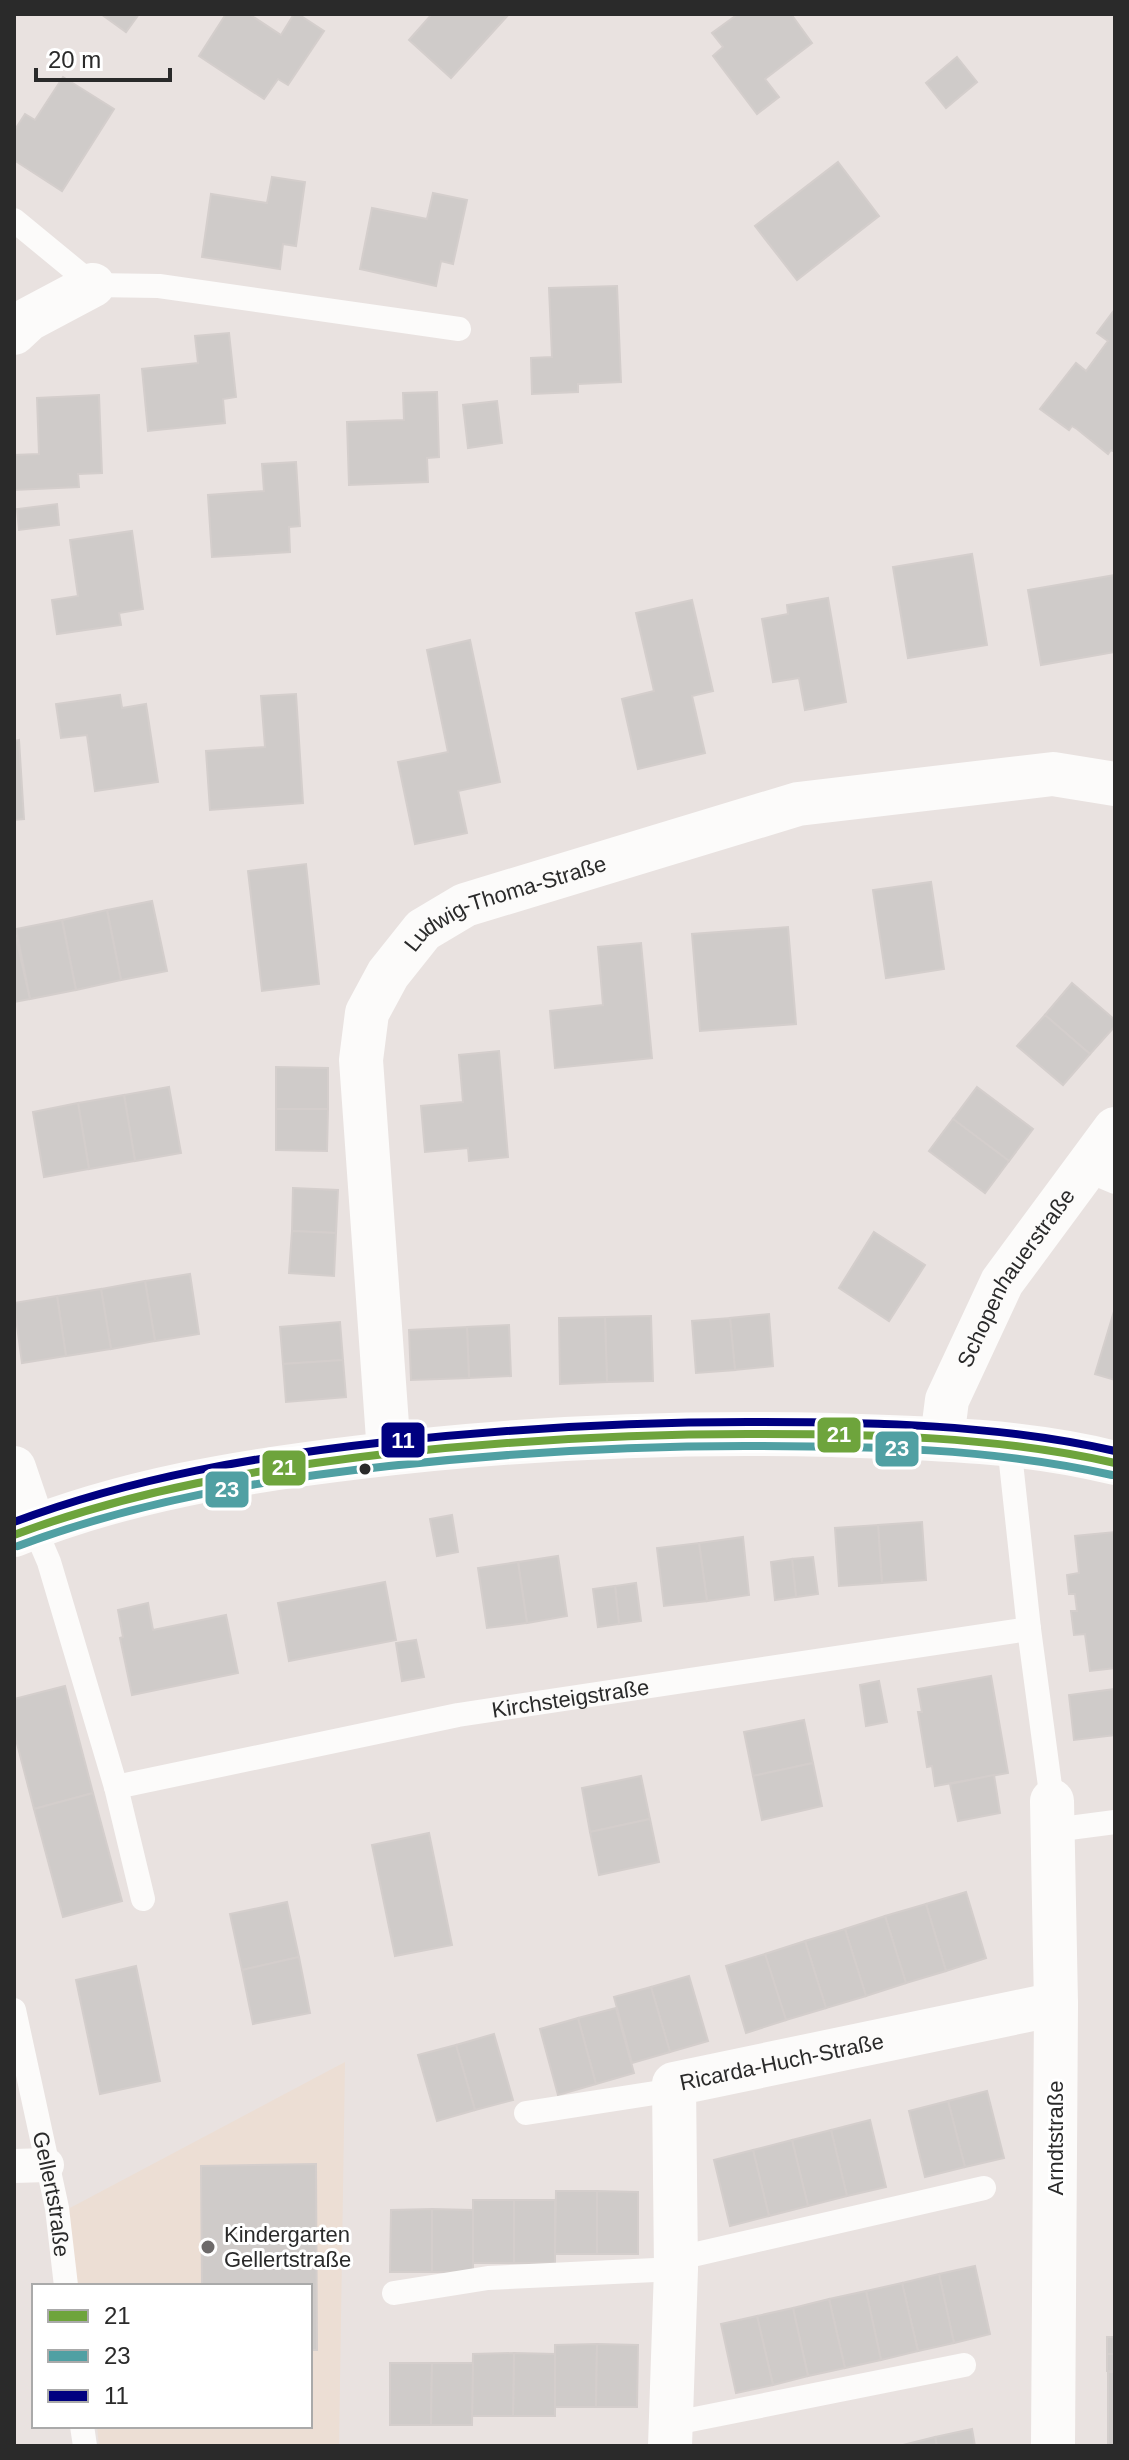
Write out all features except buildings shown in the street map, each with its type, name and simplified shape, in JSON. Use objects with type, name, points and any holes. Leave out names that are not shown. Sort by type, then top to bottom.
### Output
[{"type":"street","points":[[14,333],[29,319],[93,285]]},
{"type":"street","name":"Ludwig-Thoma-Straße","points":[[389,1453],[361,1060],[367,1013],[388,974],[423,930],[465,905],[798,804],[1053,774],[1115,784]]},
{"type":"street","name":"Schopenhauerstraße","points":[[942,1439],[947,1400],[1002,1282],[1099,1176],[1115,1129]]},
{"type":"street","points":[[14,1468],[24,1531],[104,1504],[182,1484],[270,1468],[477,1445],[665,1435],[942,1439],[1009,1444],[1115,1463]]},
{"type":"street","name":"Arndtstraße","points":[[1053,1816],[1056,2004],[1053,2446]]},
{"type":"street","name":"Ricarda-Huch-Straße","points":[[670,2435],[675,2264],[674,2084],[1056,2004]]},
{"type":"lane","points":[[14,220],[93,285],[159,286],[459,329]]},
{"type":"lane","name":"Arndtstraße","points":[[1009,1444],[1053,1816]]},
{"type":"lane","points":[[24,1531],[49,1562],[116,1787],[143,1899]]},
{"type":"lane","name":"Kirchsteigstraße","points":[[116,1787],[458,1715],[1029,1629]]},
{"type":"lane","points":[[1053,1816],[1115,1822]]},
{"type":"lane","name":"Gellertstraße","points":[[14,2010],[30,2166],[57,2208],[66,2284]]},
{"type":"lane","points":[[526,2113],[674,2090]]},
{"type":"lane","points":[[394,2293],[488,2278],[675,2264],[984,2188]]},
{"type":"lane","points":[[670,2435],[964,2365]]},
{"type":"shaded area","name":"Kindergarten Gellertstraße","points":[[345,2062],[339,2446],[99,2446],[97,2428],[312,2428],[312,2284],[78,2284],[68,2209]]},
{"type":"transit line","name":"11","points":[[14,1522],[105,1492],[197,1470],[386,1442],[521,1430],[703,1422],[886,1424],[1024,1435],[1115,1451]]},
{"type":"transit line","name":"21","points":[[14,1535],[105,1505],[243,1474],[385,1454],[521,1442],[703,1434],[887,1436],[1024,1447],[1115,1463]]},
{"type":"transit line","name":"23","points":[[18,1546],[109,1516],[201,1494],[389,1466],[523,1454],[700,1446],[884,1448],[1021,1459],[1112,1475]]},
{"type":"place","name":"Kindergarten Gellertstraße","points":[[208,2247]]}]
